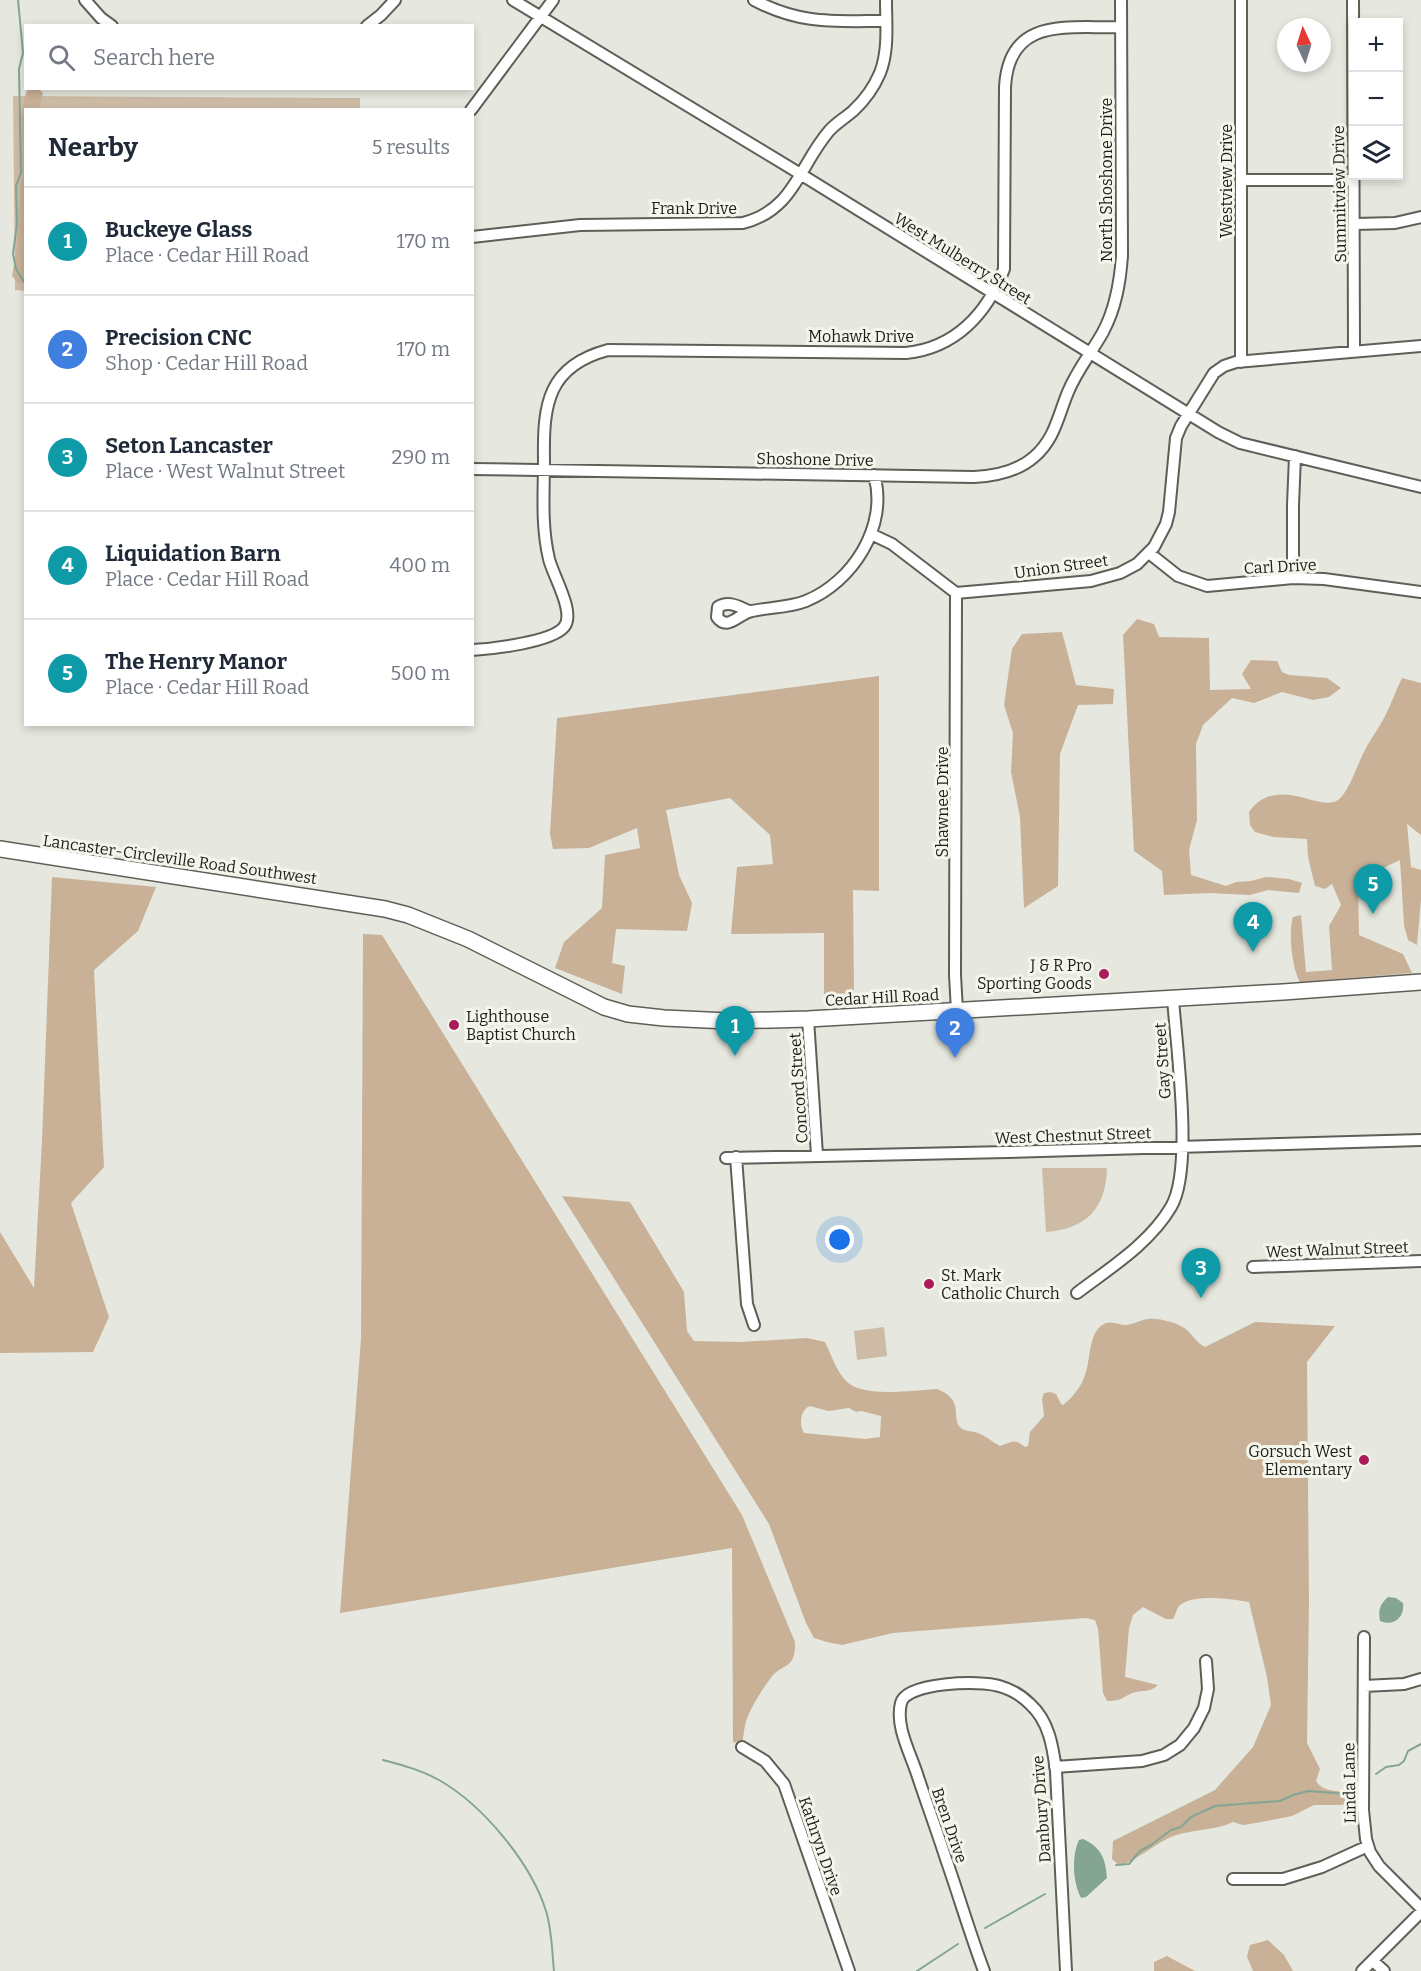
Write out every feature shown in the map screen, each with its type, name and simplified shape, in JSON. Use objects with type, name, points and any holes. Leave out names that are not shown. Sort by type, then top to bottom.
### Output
[{"type":"main road","name":"Lancaster-Circleville Road Southwest","points":[[0,849],[361,904]]},
{"type":"main road","name":"Cedar Hill Road","points":[[361,904],[408,915],[468,939],[585,998],[622,1012],[647,1017],[729,1021],[808,1019],[1421,982]]},
{"type":"street","points":[[85,0],[109,24]]},
{"type":"street","points":[[369,24],[395,0]]},
{"type":"street","name":"West Mulberry Street","points":[[513,0],[1188,414],[1240,443],[1421,487]]},
{"type":"street","points":[[472,108],[553,0]]},
{"type":"street","points":[[754,0],[785,15],[808,19],[886,21]]},
{"type":"street","name":"Frank Drive","points":[[474,237],[598,224],[743,223],[772,211],[786,197],[829,131],[859,105],[875,82],[884,60],[886,0]]},
{"type":"street","name":"North Shoshone Drive","points":[[1089,353],[1103,332],[1110,316],[1120,277],[1121,0]]},
{"type":"street","name":"Westview Drive","points":[[1241,0],[1241,362]]},
{"type":"street","name":"Summitview Drive","points":[[1353,0],[1353,126]]},
{"type":"street","name":"Mohawk Drive","points":[[474,650],[541,639],[558,633],[567,622],[566,606],[553,573],[545,539],[543,420],[549,397],[563,375],[572,366],[595,353],[618,349],[889,354],[918,352],[942,344],[962,331],[974,319],[992,293],[1004,269],[1005,74],[1009,62],[1024,42],[1036,33],[1049,28],[1120,27]]},
{"type":"street","points":[[1241,180],[1349,180]]},
{"type":"street","name":"Summitview Drive","points":[[1353,180],[1354,352]]},
{"type":"street","points":[[1355,224],[1395,223],[1421,217]]},
{"type":"street","name":"Union Street","points":[[956,593],[1103,579],[1137,564],[1149,553],[1166,524],[1176,438],[1188,414],[1219,368],[1241,362],[1421,346]]},
{"type":"street","name":"Shoshone Drive","points":[[474,469],[980,477],[998,474],[1032,459],[1049,440],[1068,392],[1089,353]]},
{"type":"street","points":[[1293,578],[1295,456]]},
{"type":"street","points":[[749,611],[784,607],[803,602],[824,592],[850,568],[871,534],[877,513],[879,493],[874,475]]},
{"type":"street","points":[[871,534],[892,544],[956,593]]},
{"type":"street","name":"Carl Drive","points":[[1149,553],[1178,576],[1207,586],[1293,578],[1361,583],[1421,592]]},
{"type":"street","name":"Shawnee Drive","points":[[956,593],[955,975],[957,1011]]},
{"type":"street","name":"Gay Street","points":[[1077,1293],[1137,1246],[1173,1205],[1180,1181],[1183,1147],[1173,998]]},
{"type":"street","name":"Concord Street","points":[[808,1019],[817,1155]]},
{"type":"street","name":"West Chestnut Street","points":[[754,1325],[747,1304],[731,1158],[1421,1140]]},
{"type":"street","name":"West Walnut Street","points":[[1253,1267],[1421,1261]]},
{"type":"street","name":"Linda Lane","points":[[1364,1637],[1363,1810],[1368,1846],[1379,1866],[1421,1908]]},
{"type":"street","points":[[1055,1767],[1142,1761],[1164,1755],[1180,1745],[1194,1728],[1204,1708],[1208,1689],[1206,1661]]},
{"type":"street","points":[[1364,1686],[1404,1684],[1421,1679]]},
{"type":"street","name":"Danbury Drive","points":[[912,1693],[931,1686],[977,1683],[1000,1686],[1012,1691],[1030,1704],[1045,1724],[1055,1767],[1066,1971]]},
{"type":"street","name":"Bren Drive","points":[[912,1693],[908,1693],[902,1699],[899,1715],[906,1742],[984,1971]]},
{"type":"street","name":"Kathryn Drive","points":[[742,1747],[765,1761],[784,1784],[849,1971]]},
{"type":"street","points":[[1233,1879],[1281,1880],[1323,1867],[1368,1846]]},
{"type":"street","points":[[1362,1971],[1421,1912]]},
{"type":"street","points":[[1373,1961],[1384,1971]]},
{"type":"shaded area","points":[[27,90],[39,90],[43,93],[39,108],[24,108],[24,281],[19,284],[12,276],[23,175],[22,106]]},
{"type":"shaded area","points":[[13,96],[360,98],[360,108],[24,108],[24,291],[15,290]]},
{"type":"shaded area","points":[[1137,619],[1154,624],[1159,637],[1209,638],[1210,690],[1251,689],[1242,674],[1251,660],[1277,661],[1282,672],[1289,675],[1327,678],[1341,688],[1329,697],[1313,700],[1282,692],[1254,703],[1232,698],[1203,725],[1196,744],[1197,820],[1189,850],[1191,875],[1226,886],[1266,877],[1289,879],[1302,883],[1299,893],[1268,890],[1250,895],[1210,893],[1164,895],[1162,871],[1134,851],[1123,635]]},
{"type":"shaded area","points":[[1062,632],[1076,685],[1114,689],[1113,704],[1078,705],[1060,754],[1058,886],[1024,908],[1020,817],[1011,772],[1013,733],[1004,705],[1012,649],[1022,634]]},
{"type":"shaded area","points":[[879,676],[879,891],[853,890],[854,993],[824,994],[824,933],[731,934],[737,867],[773,864],[770,835],[730,798],[666,810],[679,875],[692,903],[687,931],[616,929],[612,963],[625,966],[622,994],[555,968],[564,942],[602,908],[605,855],[640,848],[637,828],[589,848],[553,849],[550,834],[557,718]]},
{"type":"shaded area","points":[[1402,678],[1421,683],[1421,835],[1407,824],[1411,867],[1421,870],[1417,945],[1408,940],[1404,925],[1400,860],[1358,880],[1359,935],[1403,954],[1412,973],[1300,982],[1292,950],[1293,917],[1301,915],[1306,972],[1332,970],[1329,926],[1341,905],[1332,884],[1325,889],[1315,886],[1308,857],[1307,839],[1273,837],[1255,832],[1250,825],[1249,812],[1260,801],[1285,794],[1320,802],[1330,803],[1338,800],[1349,785],[1366,748],[1386,715]]},
{"type":"shaded area","points":[[52,877],[156,887],[138,931],[94,970],[104,1167],[71,1203],[109,1317],[93,1352],[0,1353],[0,1232],[34,1288]]},
{"type":"shaded area","points":[[363,934],[382,935],[742,1515],[795,1642],[795,1651],[791,1662],[770,1679],[752,1707],[742,1744],[733,1742],[732,1548],[340,1613],[361,1339]]},
{"type":"shaded area","points":[[1042,1168],[1107,1168],[1103,1195],[1091,1214],[1072,1226],[1046,1232]]},
{"type":"shaded area","points":[[562,1196],[630,1202],[684,1292],[687,1331],[694,1341],[740,1342],[807,1338],[825,1342],[839,1372],[853,1386],[863,1390],[888,1392],[937,1389],[951,1398],[961,1428],[982,1435],[1000,1446],[1018,1442],[1025,1447],[1028,1446],[1030,1432],[1044,1416],[1042,1399],[1044,1393],[1056,1394],[1063,1405],[1073,1395],[1085,1375],[1095,1333],[1104,1324],[1126,1325],[1153,1319],[1169,1322],[1184,1328],[1205,1347],[1255,1322],[1335,1326],[1307,1362],[1309,1602],[1307,1743],[1320,1769],[1316,1781],[1327,1790],[1345,1793],[1349,1796],[1349,1802],[1342,1805],[1314,1805],[1292,1816],[1243,1825],[1233,1822],[1173,1836],[1120,1866],[1112,1859],[1113,1841],[1215,1790],[1253,1747],[1271,1705],[1267,1677],[1249,1602],[1212,1598],[1193,1599],[1179,1606],[1173,1619],[1166,1619],[1143,1607],[1133,1615],[1129,1628],[1125,1677],[1158,1685],[1151,1690],[1107,1701],[1103,1693],[1098,1629],[1095,1620],[1086,1618],[893,1633],[842,1645],[814,1638],[806,1623],[769,1524]],"holes":[[[810,1406],[828,1411],[849,1408],[856,1412],[881,1416],[880,1437],[865,1439],[804,1433],[801,1418],[807,1408]]]},
{"type":"shaded area","points":[[884,1327],[887,1356],[857,1360],[854,1331]]},
{"type":"shaded area","points":[[1388,1597],[1396,1598],[1403,1603],[1403,1608],[1398,1620],[1385,1623],[1380,1621],[1380,1608]]},
{"type":"shaded area","points":[[1083,1839],[1101,1854],[1107,1878],[1086,1897],[1081,1898],[1075,1877],[1074,1862],[1076,1847],[1079,1840]]},
{"type":"shaded area","points":[[1268,1940],[1284,1955],[1293,1971],[1253,1971],[1247,1957],[1250,1945]]},
{"type":"shaded area","points":[[1167,1956],[1195,1971],[1154,1971],[1154,1962]]},
{"type":"waterway","points":[[18,0],[23,53],[19,69],[21,173],[16,186],[17,224],[13,254],[16,269],[24,282]]},
{"type":"waterway","points":[[1376,1774],[1386,1767],[1399,1765],[1404,1761],[1408,1751],[1421,1744]]},
{"type":"waterway","points":[[383,1760],[439,1780],[472,1804],[503,1837],[529,1874],[546,1911],[551,1933],[554,1971]]},
{"type":"waterway","points":[[1116,1865],[1129,1864],[1140,1851],[1171,1830],[1181,1827],[1191,1817],[1215,1806],[1280,1801],[1308,1791],[1348,1794]]},
{"type":"waterway","points":[[985,1928],[1045,1894]]},
{"type":"waterway","points":[[917,1971],[958,1944]]},
{"type":"place","name":"The Henry Manor","points":[[1373,914]]},
{"type":"place","name":"Liquidation Barn","points":[[1253,952]]},
{"type":"place","name":"J & R Pro Sporting Goods","points":[[1104,974]]},
{"type":"place","name":"Lighthouse Baptist Church","points":[[454,1025]]},
{"type":"place","name":"Buckeye Glass","points":[[735,1056]]},
{"type":"place","name":"Precision CNC","points":[[955,1058]]},
{"type":"place","name":"St. Mark Catholic Church","points":[[929,1284]]},
{"type":"place","name":"Seton Lancaster","points":[[1201,1298]]},
{"type":"place","name":"Gorsuch West Elementary","points":[[1364,1460]]}]
